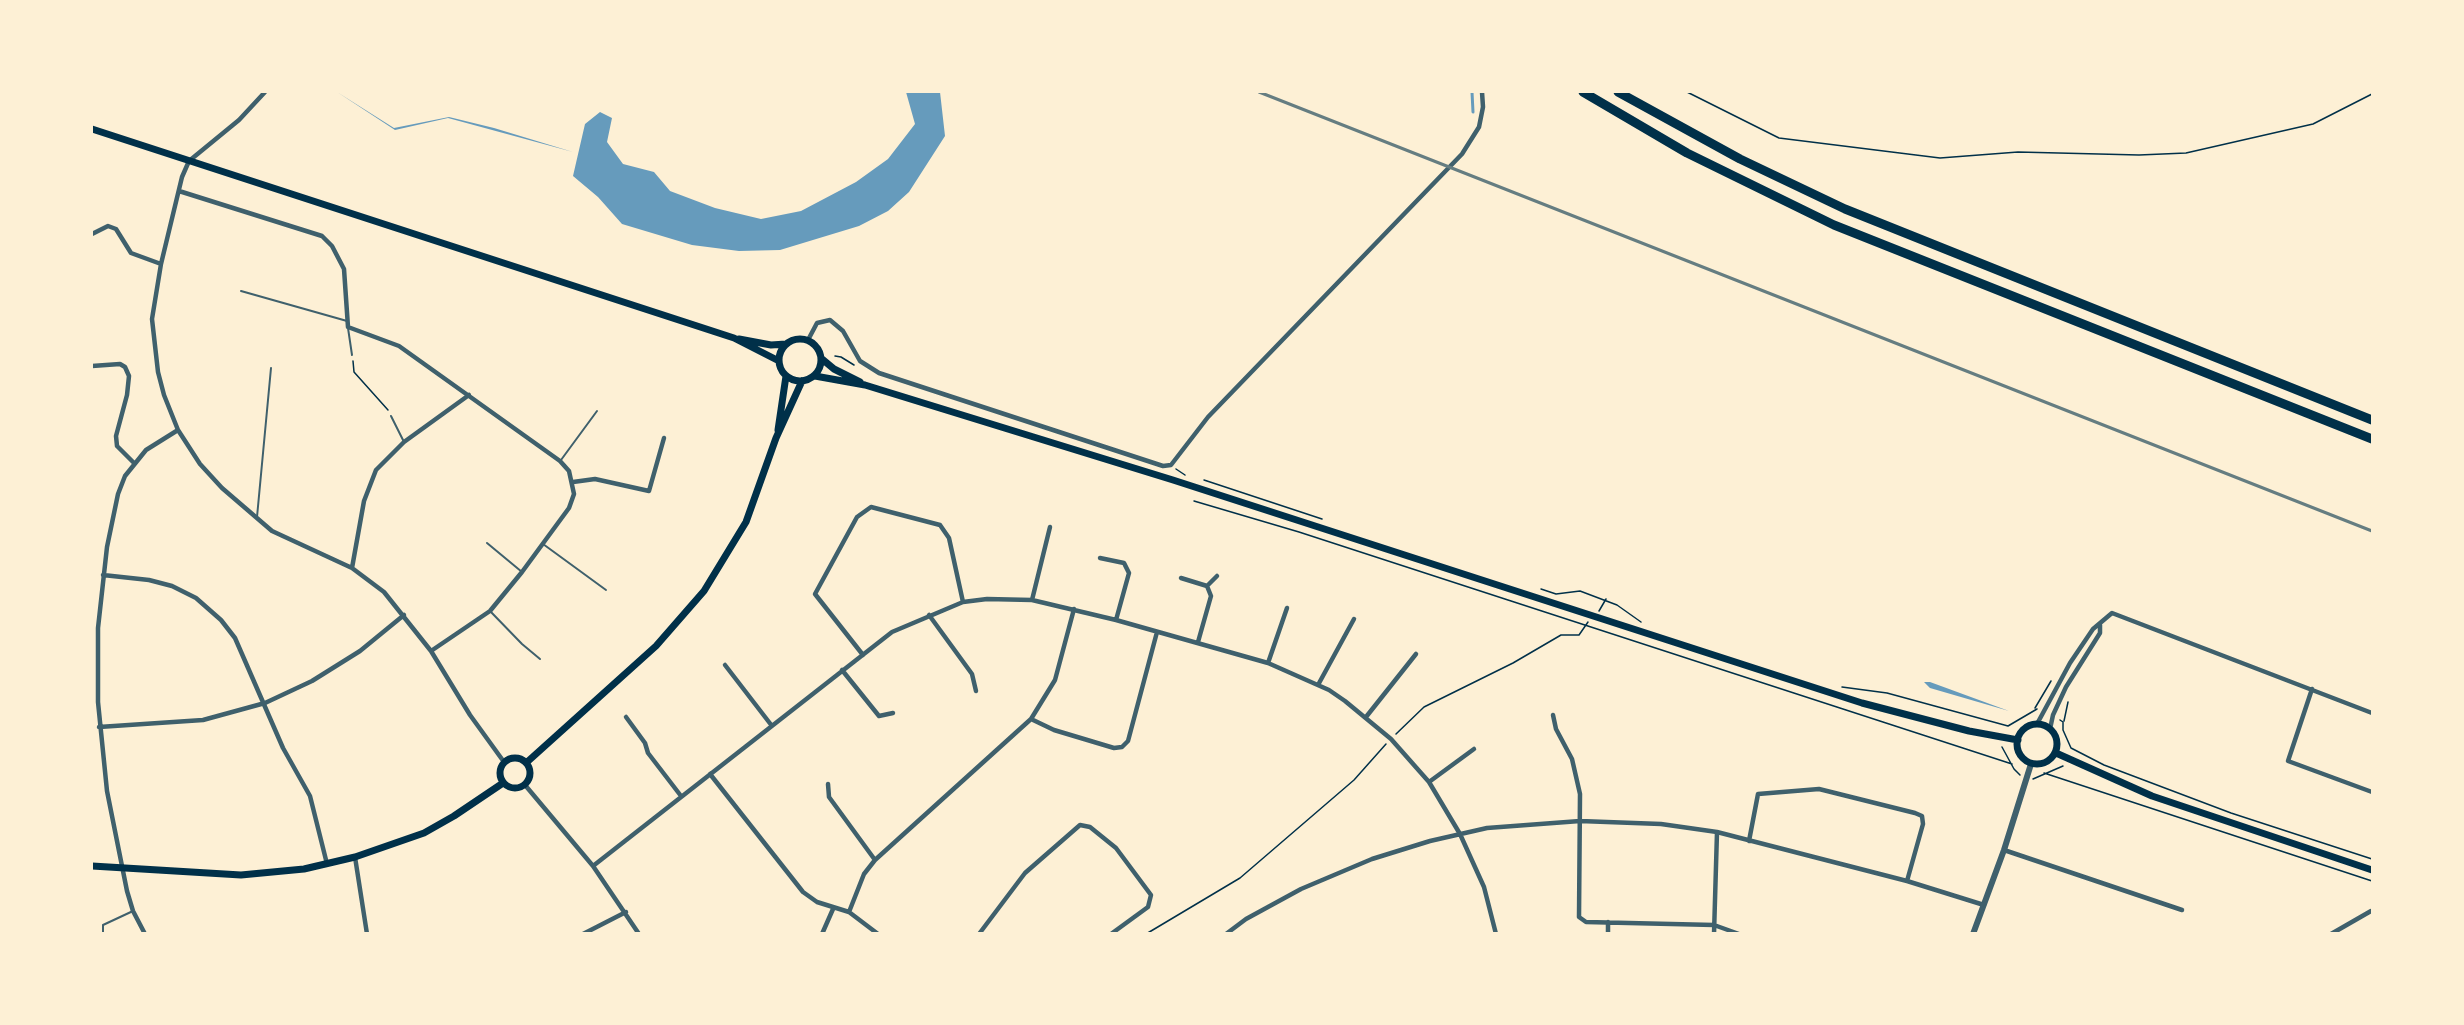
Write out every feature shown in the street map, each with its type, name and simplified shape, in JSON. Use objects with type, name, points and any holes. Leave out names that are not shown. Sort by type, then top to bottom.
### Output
[{"type":"highway","points":[[1583,92],[1687,153],[1834,225],[2373,439]]},
{"type":"highway","points":[[1618,92],[1740,159],[1845,209],[2373,420]]},
{"type":"main road","points":[[92,129],[734,338],[771,345],[786,344]]},
{"type":"main road","points":[[734,338],[779,361]]},
{"type":"main road","points":[[776,438],[786,376],[779,361],[780,352],[786,344],[795,339],[808,340],[816,346],[822,359],[834,369],[865,385]]},
{"type":"main road","points":[[815,376],[822,359]]},
{"type":"main road","points":[[786,376],[802,381],[815,376],[865,385],[1173,480],[1862,704],[1969,731],[2018,740]]},
{"type":"main road","points":[[526,763],[656,646],[705,591],[746,522],[776,438],[802,381]]},
{"type":"main road","points":[[2037,724],[2050,729],[2057,739],[2056,753],[2046,763],[2031,764],[2019,753],[2018,740],[2023,730],[2037,724]]},
{"type":"main road","points":[[2056,753],[2152,796],[2373,870]]},
{"type":"main road","points":[[514,758],[526,763],[531,775],[525,785],[514,789],[503,783],[500,774],[504,762],[514,758]]},
{"type":"main road","points":[[92,866],[241,875],[281,872],[327,864],[355,858],[424,833],[471,806],[503,783]]},
{"type":"street","points":[[265,92],[238,120],[189,161],[161,264],[152,319],[155,350],[164,395],[178,430],[200,464],[257,518],[272,531],[367,577],[404,615],[431,651],[470,715],[504,762]]},
{"type":"street","points":[[808,340],[817,323],[825,319],[833,321],[843,331],[864,364],[879,373],[1163,466],[1171,465],[1208,417],[1462,154],[1479,127],[1483,107],[1482,92]]},
{"type":"street","points":[[179,191],[322,236],[332,246],[344,269],[347,324],[399,346],[560,461],[569,471],[574,494],[569,508],[522,572],[490,611],[467,629],[431,651]]},
{"type":"street","points":[[92,234],[108,226],[116,229],[131,254],[161,264]]},
{"type":"street","points":[[92,366],[120,364],[126,367],[129,376],[127,395],[116,436],[117,446],[134,463]]},
{"type":"street","points":[[352,568],[363,501],[376,470],[404,442],[469,395]]},
{"type":"street","points":[[146,933],[133,911],[107,791],[99,727],[97,666],[103,575],[118,494],[134,463],[146,450],[178,430]]},
{"type":"street","points":[[573,482],[595,479],[649,492],[664,438]]},
{"type":"street","points":[[862,655],[815,594],[857,517],[871,507],[940,525],[949,538],[963,602]]},
{"type":"street","points":[[1032,600],[1050,527]]},
{"type":"street","points":[[1100,558],[1124,563],[1129,573],[1116,620]]},
{"type":"street","points":[[103,575],[149,579],[196,598],[221,620],[235,638],[283,748],[310,796],[327,864]]},
{"type":"street","points":[[1207,586],[1217,576]]},
{"type":"street","points":[[1181,578],[1207,586]]},
{"type":"street","points":[[1198,642],[1211,596],[1207,586]]},
{"type":"street","points":[[593,866],[892,632],[963,602],[987,599],[1032,600],[1116,620],[1268,663],[1318,685],[1366,717],[1391,738],[1429,782],[1460,834],[1484,887],[1496,933]]},
{"type":"street","points":[[1268,663],[1287,608]]},
{"type":"street","points":[[849,912],[864,874],[875,860],[1031,719],[1055,680],[1074,609]]},
{"type":"street","points":[[2037,724],[2066,669],[2093,629],[2100,625],[2109,613],[2123,615],[2373,713]]},
{"type":"street","points":[[99,727],[203,720],[265,703],[312,681],[360,651],[404,615]]},
{"type":"street","points":[[929,615],[972,674],[975,691]]},
{"type":"street","points":[[1318,685],[1354,619]]},
{"type":"street","points":[[2050,729],[2053,715],[2066,687],[2100,633],[2100,625]]},
{"type":"street","points":[[1031,719],[1054,730],[1114,748],[1122,747],[1128,741],[1157,632]]},
{"type":"street","points":[[1366,717],[1416,654]]},
{"type":"street","points":[[725,665],[772,726]]},
{"type":"street","points":[[842,670],[879,716],[893,713]]},
{"type":"street","points":[[2312,690],[2289,760],[2373,792]]},
{"type":"street","points":[[1553,715],[1556,729],[1572,759],[1577,778],[1580,821],[1577,911],[1579,917],[1587,922],[1714,925],[1739,933]]},
{"type":"street","points":[[626,717],[645,743],[648,753],[681,796]]},
{"type":"street","points":[[1429,782],[1474,749]]},
{"type":"street","points":[[1972,933],[2004,850],[2031,764]]},
{"type":"street","points":[[710,774],[803,892],[817,903],[849,912],[878,933]]},
{"type":"street","points":[[828,784],[829,797],[875,860]]},
{"type":"street","points":[[525,785],[593,866],[639,933]]},
{"type":"street","points":[[1749,840],[1758,794],[1819,789],[1915,813],[1922,816],[1923,824],[1907,881]]},
{"type":"street","points":[[1226,933],[1246,919],[1300,890],[1361,863],[1460,834],[1531,823],[1580,821],[1661,824],[1717,832],[1907,881],[1984,904]]},
{"type":"street","points":[[979,933],[1025,873],[1080,825],[1090,827],[1116,848],[1151,896],[1148,907],[1111,933]]},
{"type":"street","points":[[1714,933],[1717,832]]},
{"type":"street","points":[[2004,850],[2182,910]]},
{"type":"street","points":[[355,858],[368,933]]},
{"type":"street","points":[[822,933],[833,909]]},
{"type":"street","points":[[2331,933],[2371,911]]},
{"type":"street","points":[[583,933],[626,912]]},
{"type":"street","points":[[1608,922],[1608,933]]},
{"type":"lane","points":[[241,291],[347,324],[352,355]]},
{"type":"lane","points":[[257,518],[271,368]]},
{"type":"lane","points":[[560,461],[597,411]]},
{"type":"lane","points":[[391,416],[404,442]]},
{"type":"lane","points":[[487,543],[522,572]]},
{"type":"lane","points":[[543,544],[606,590]]},
{"type":"lane","points":[[490,611],[522,644],[540,658]]},
{"type":"lane","points":[[103,933],[103,925],[133,911]]},
{"type":"path","points":[[1686,92],[1779,138],[1940,158],[2018,153],[2139,155],[2186,153],[2313,124],[2373,94]]},
{"type":"path","points":[[352,355],[354,372],[391,416]]},
{"type":"path","points":[[835,356],[855,365],[864,364]]},
{"type":"path","points":[[1171,465],[1185,475]]},
{"type":"path","points":[[1196,478],[1330,521]]},
{"type":"path","points":[[1194,501],[1299,532],[2012,764],[2018,775],[2037,779],[2044,773],[2061,768],[2071,748]]},
{"type":"path","points":[[1533,587],[1556,594],[1580,591],[1617,605],[1643,623]]},
{"type":"path","points":[[1146,933],[1240,878],[1354,780],[1391,738],[1424,707],[1513,663],[1561,634],[1579,635],[1587,626]]},
{"type":"path","points":[[1841,687],[1887,693],[2008,726],[2026,717],[2035,708],[2045,712]]},
{"type":"path","points":[[2053,715],[2063,722],[2063,730],[2071,748],[2104,765],[2231,813],[2373,859]]},
{"type":"path","points":[[2044,773],[2373,881]]},
{"type":"water","points":[[337,92],[394,128],[449,117],[573,152],[448,118],[395,130]]},
{"type":"water","points":[[906,92],[940,92],[945,136],[909,192],[888,211],[859,226],[780,250],[739,251],[692,245],[622,224],[598,197],[573,176],[585,124],[600,112],[612,118],[607,142],[623,164],[654,172],[670,191],[715,208],[761,219],[801,211],[856,182],[888,159],[915,124]]},
{"type":"water","points":[[1924,682],[1930,682],[2009,711],[1930,688]]},
{"type":"waterway","points":[[1472,92],[1473,112]]},
{"type":"railway","points":[[1259,92],[2372,531]]}]
